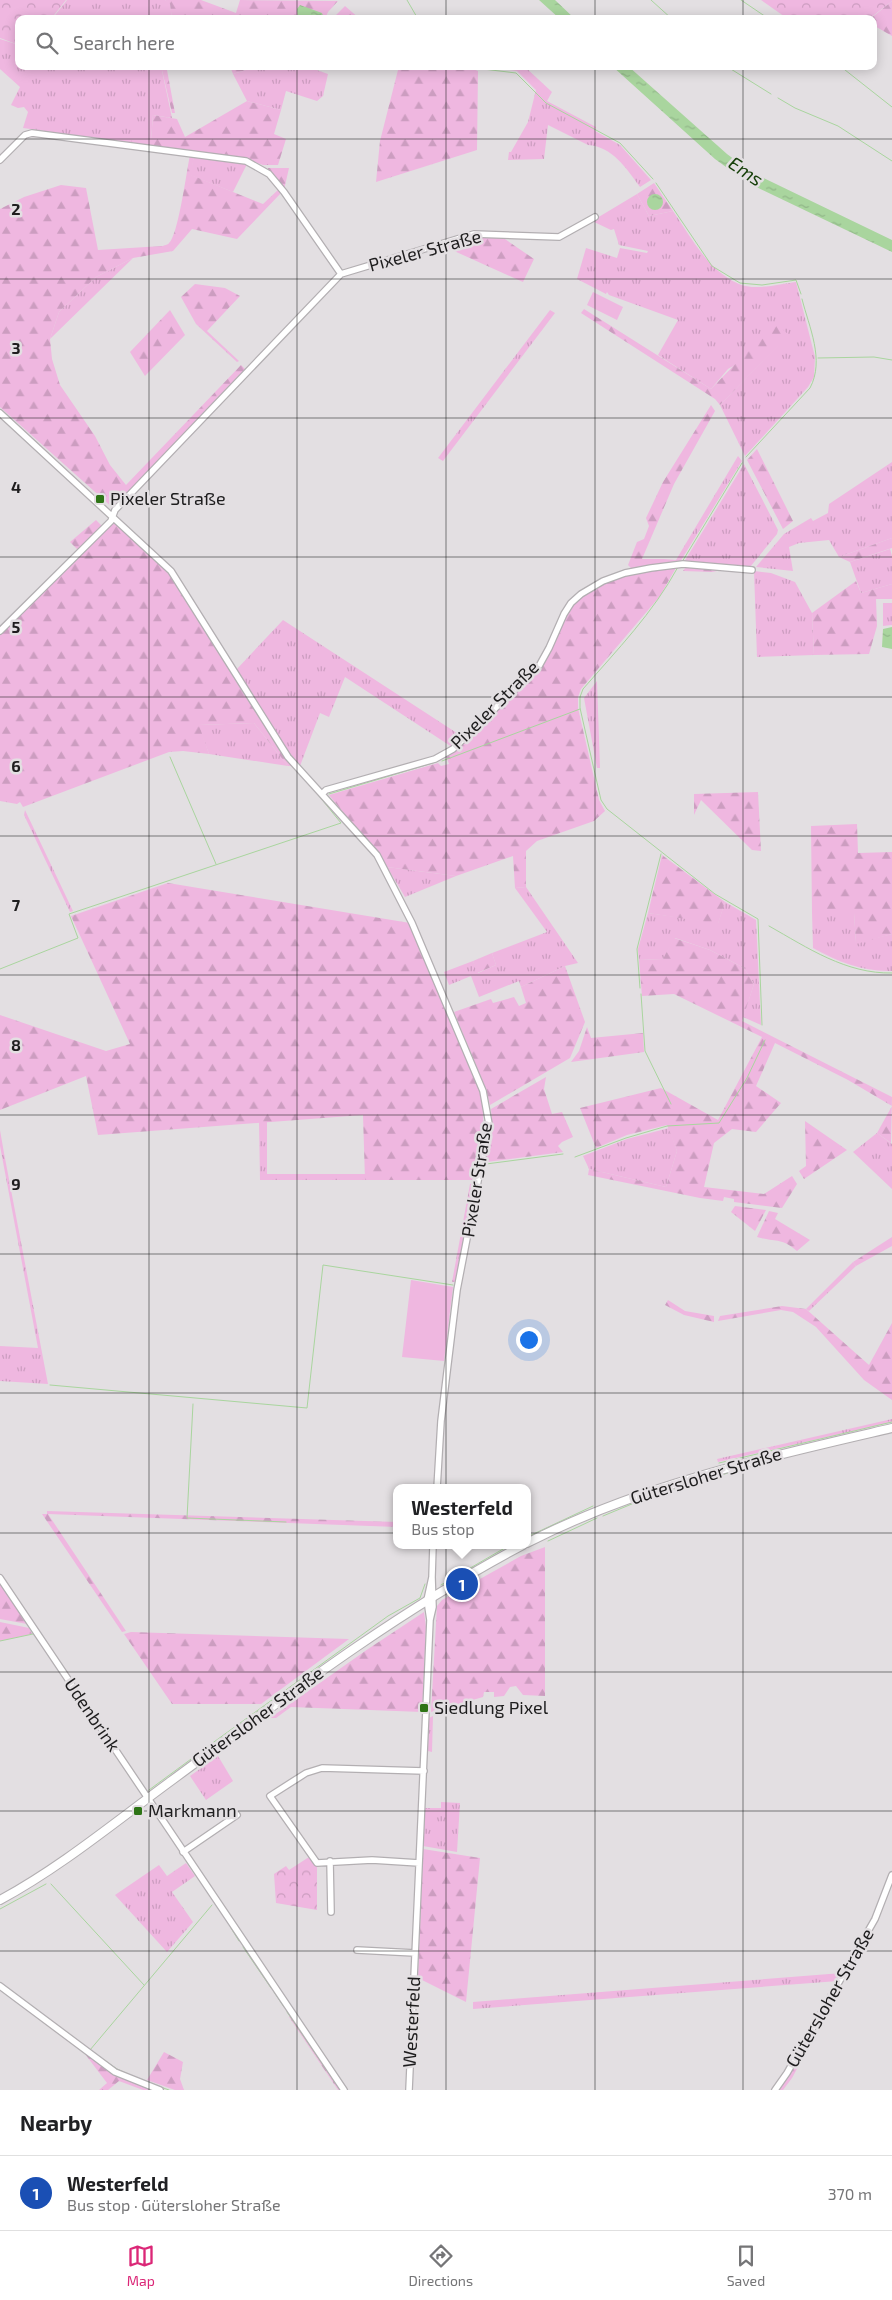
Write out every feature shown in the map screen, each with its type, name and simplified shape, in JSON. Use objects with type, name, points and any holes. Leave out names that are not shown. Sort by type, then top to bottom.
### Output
[{"type":"main road","name":"Gütersloher Straße","points":[[531,1541],[597,1511],[692,1477],[892,1428]]},
{"type":"main road","name":"Gütersloher Straße","points":[[0,1900],[50,1870],[346,1654],[430,1598],[517,1549]]},
{"type":"street","points":[[0,160],[25,135],[37,133],[246,161],[269,174],[284,192],[341,274]]},
{"type":"street","name":"Pixeler Straße","points":[[0,631],[111,521],[115,510],[341,274],[480,233],[559,236],[595,217]]},
{"type":"street","name":"Pixeler Straße","points":[[0,413],[170,571],[288,757],[376,855],[400,896],[483,1091],[488,1108],[489,1124],[456,1300],[441,1421],[437,1484]]},
{"type":"street","name":"Pixeler Straße","points":[[322,794],[326,790],[435,759],[453,749],[539,666],[550,648],[564,614],[571,603],[581,594],[604,581],[625,573],[675,564],[752,570]]},
{"type":"street","points":[[430,1598],[433,1549]]},
{"type":"street","name":"Udenbrink","points":[[0,1578],[344,2090]]},
{"type":"street","name":"Westerfeld","points":[[409,2090],[430,1598]]},
{"type":"street","points":[[419,1863],[330,1861],[317,1863],[270,1796],[306,1773],[322,1768],[424,1771]]},
{"type":"street","points":[[183,1852],[237,1815]]},
{"type":"street","points":[[330,1861],[330,1912]]},
{"type":"street","name":"Gütersloher Straße","points":[[775,2090],[787,2073],[875,1920],[892,1875]]},
{"type":"street","name":"Westerfeld","points":[[357,1950],[415,1953]]},
{"type":"street","points":[[0,1986],[115,2072],[160,2090]]},
{"type":"green space","points":[[0,0],[66,0],[54,15],[15,15],[15,44],[0,38]]},
{"type":"green space","points":[[67,0],[165,0],[170,3],[172,15],[55,15]]},
{"type":"green space","points":[[165,0],[201,0],[236,13],[240,0],[338,1],[327,15],[297,9],[298,15],[171,15],[170,4]]},
{"type":"green space","points":[[761,0],[892,0],[874,15],[782,15]]},
{"type":"green space","points":[[892,1],[892,36],[877,27],[877,15],[875,15]]},
{"type":"green space","points":[[345,6],[355,15],[336,15]]},
{"type":"green space","points":[[0,39],[15,44],[15,70],[162,70],[172,118],[153,115],[151,140],[132,140],[132,143],[23,128],[28,112],[24,107],[18,108],[11,105],[20,87],[0,69]]},
{"type":"green space","points":[[162,70],[167,70],[175,113],[172,113]]},
{"type":"green space","points":[[232,70],[246,70],[233,74]]},
{"type":"green space","points":[[246,70],[317,70],[328,74],[323,96],[317,101],[286,91],[281,110],[247,101],[233,74]]},
{"type":"green space","points":[[398,70],[478,71],[477,150],[376,182],[380,141]]},
{"type":"green space","points":[[510,70],[528,70],[552,92],[547,101],[596,127],[595,131],[620,145],[651,180],[640,187],[612,154],[588,145],[548,125],[544,159],[508,160],[509,152],[511,152],[528,122],[536,90],[517,71]]},
{"type":"green space","points":[[247,101],[281,110],[274,134],[286,139],[278,165],[263,165],[246,159],[132,143],[131,140],[151,140],[153,115],[177,119],[185,137]]},
{"type":"green space","points":[[190,155],[194,156],[191,175],[263,204],[279,189],[282,192],[237,239],[192,229],[173,251],[133,258],[96,277],[59,312],[50,339],[52,359],[60,385],[95,436],[110,465],[126,485],[241,365],[245,369],[113,508],[0,407],[0,209],[24,197],[61,185],[86,188],[98,250],[164,246],[169,243],[176,229]]},
{"type":"green space","points":[[194,156],[247,164],[233,192],[190,175]]},
{"type":"green space","points":[[268,168],[289,168],[284,190],[268,171]]},
{"type":"green space","points":[[654,183],[673,211],[649,216],[637,194]]},
{"type":"green space","points":[[637,194],[649,216],[673,211],[709,262],[728,278],[739,284],[752,287],[796,282],[815,357],[814,377],[808,387],[745,456],[720,405],[788,335],[728,369],[711,389],[658,355],[678,320],[609,295],[607,292],[606,294],[577,279],[586,248],[617,258],[620,248],[647,253],[648,251],[619,245],[614,229],[611,230],[592,221]]},
{"type":"green space","points":[[474,236],[502,237],[534,259],[523,282],[443,246]]},
{"type":"green space","points":[[133,258],[50,339],[59,312],[96,277]]},
{"type":"green space","points":[[195,284],[225,288],[240,296],[207,331],[239,361],[237,362],[196,324],[181,297]]},
{"type":"green space","points":[[593,292],[623,307],[617,320],[587,305]]},
{"type":"green space","points":[[584,309],[711,389],[775,323],[789,335],[720,405],[715,399],[581,313]]},
{"type":"green space","points":[[170,310],[185,335],[145,376],[130,352]]},
{"type":"green space","points":[[550,310],[555,313],[443,461],[438,458]]},
{"type":"green space","points":[[711,405],[715,411],[674,484],[642,559],[664,559],[664,564],[632,569],[628,565],[637,542],[644,539],[649,526],[646,518],[663,482]]},
{"type":"green space","points":[[757,449],[793,521],[783,529],[747,460]]},
{"type":"green space","points":[[738,456],[742,461],[680,562],[664,564],[664,559],[676,560]]},
{"type":"green space","points":[[892,462],[892,538],[839,557],[829,540],[799,543],[789,547],[793,571],[756,567],[784,534],[811,518],[813,521],[828,513],[829,504]]},
{"type":"green space","points":[[744,464],[778,530],[777,534],[750,567],[684,562]]},
{"type":"green space","points":[[96,520],[102,526],[78,550],[70,542]]},
{"type":"green space","points":[[112,523],[117,524],[168,573],[262,722],[293,766],[288,766],[254,723],[199,725],[209,754],[183,751],[169,752],[23,807],[20,802],[17,804],[0,801],[0,634]]},
{"type":"green space","points":[[892,538],[892,548],[850,562],[839,557]]},
{"type":"green space","points":[[890,549],[892,556],[892,584],[861,593],[850,562]]},
{"type":"green space","points":[[677,566],[660,596],[581,689],[578,697],[578,708],[599,800],[605,811],[594,821],[537,841],[526,851],[526,887],[515,888],[513,856],[456,876],[387,867],[329,795],[438,763],[441,766],[449,764],[446,756],[528,679],[572,604],[604,583],[625,575]]},
{"type":"green space","points":[[686,567],[722,570],[712,572],[683,571]]},
{"type":"green space","points":[[754,571],[771,573],[795,582],[812,613],[814,655],[757,657]]},
{"type":"green space","points":[[856,581],[861,593],[892,584],[892,599],[876,599],[877,626],[869,654],[814,655],[812,613]]},
{"type":"green space","points":[[883,603],[892,603],[892,625],[883,626]]},
{"type":"green space","points":[[283,620],[463,737],[452,747],[345,677],[329,717],[320,713],[300,766],[290,754],[236,670]]},
{"type":"green space","points":[[597,681],[600,768],[597,768],[584,698]]},
{"type":"green space","points":[[254,723],[288,766],[209,754],[198,725]]},
{"type":"green space","points":[[758,792],[761,851],[752,850],[701,800],[694,815],[694,794]]},
{"type":"green space","points":[[25,810],[73,911],[70,912],[24,815]]},
{"type":"green space","points":[[857,824],[858,853],[892,852],[892,934],[856,944],[854,913],[812,913],[811,826]]},
{"type":"green space","points":[[662,855],[725,902],[718,924],[648,913]]},
{"type":"green space","points":[[387,867],[456,876],[405,897]]},
{"type":"green space","points":[[168,883],[410,923],[480,1092],[483,1125],[476,1180],[365,1180],[363,1115],[98,1135],[86,1076],[0,1110],[0,1015],[106,1051],[130,1044],[71,916]]},
{"type":"green space","points":[[526,887],[578,963],[565,966],[521,987],[519,981],[479,997],[471,976],[449,985],[444,972],[473,961],[478,973],[496,965],[492,953],[547,932],[515,888]]},
{"type":"green space","points":[[725,902],[756,920],[761,1025],[743,1017],[754,984],[744,968],[710,950],[675,938],[663,959],[639,960],[638,949],[648,913],[718,923]]},
{"type":"green space","points":[[812,913],[854,913],[856,943],[892,934],[892,971],[861,968],[832,958],[813,948]]},
{"type":"green space","points":[[674,938],[710,950],[744,968],[754,984],[742,1021],[892,1097],[892,1106],[848,1080],[775,1043],[756,1086],[781,1103],[756,1132],[732,1129],[714,1143],[704,1187],[764,1194],[792,1176],[797,1184],[782,1208],[734,1202],[734,1199],[724,1197],[723,1201],[700,1198],[588,1175],[589,1169],[666,1187],[677,1151],[667,1125],[627,1135],[596,1148],[580,1108],[661,1088],[718,1120],[762,1037],[674,994],[642,996],[639,960],[663,959]]},
{"type":"green space","points":[[492,953],[496,965],[477,973],[473,961]]},
{"type":"green space","points":[[565,966],[585,1022],[570,1058],[490,1105],[486,1089],[454,1012],[491,999],[493,1003],[514,997],[519,1006],[526,1003],[521,987]]},
{"type":"green space","points":[[587,1027],[591,1038],[643,1033],[644,1052],[571,1062],[579,1051]]},
{"type":"green space","points":[[546,1077],[544,1089],[552,1114],[562,1112],[573,1137],[558,1146],[563,1152],[486,1162],[492,1123],[491,1109]]},
{"type":"green space","points":[[892,1106],[891,1143],[877,1133]]},
{"type":"green space","points":[[259,1121],[267,1121],[267,1174],[365,1174],[365,1180],[260,1180]]},
{"type":"green space","points":[[805,1121],[847,1150],[804,1179],[799,1171],[806,1166]]},
{"type":"green space","points":[[669,1128],[677,1151],[666,1187],[589,1169],[583,1156],[627,1139]]},
{"type":"green space","points":[[0,1130],[48,1384],[0,1381],[0,1346],[38,1348],[0,1146]]},
{"type":"green space","points":[[877,1133],[892,1144],[892,1189],[853,1152]]},
{"type":"green space","points":[[475,1183],[456,1282],[452,1282],[470,1184]]},
{"type":"green space","points":[[735,1206],[766,1210],[755,1231],[731,1212]]},
{"type":"green space","points":[[769,1211],[778,1213],[775,1219],[810,1240],[797,1251],[782,1242],[757,1237]]},
{"type":"green space","points":[[892,1237],[892,1246],[856,1266],[853,1262]]},
{"type":"green space","points":[[853,1262],[856,1266],[809,1311],[806,1309]]},
{"type":"green space","points":[[411,1280],[453,1287],[444,1361],[402,1357]]},
{"type":"green space","points":[[668,1300],[685,1311],[714,1316],[714,1322],[684,1315],[665,1305]]},
{"type":"green space","points":[[782,1306],[806,1309],[869,1365],[892,1323],[892,1400],[864,1380],[816,1327],[793,1312],[781,1310],[718,1321],[720,1316]]},
{"type":"green space","points":[[892,1419],[892,1422],[718,1462],[717,1459]]},
{"type":"green space","points":[[47,1511],[393,1522],[393,1527],[48,1514],[126,1631],[122,1632],[42,1514],[47,1514]]},
{"type":"green space","points":[[545,1547],[545,1696],[523,1695],[516,1686],[510,1687],[504,1696],[494,1697],[494,1692],[484,1692],[483,1697],[431,1712],[437,1606],[442,1600],[521,1556]]},
{"type":"green space","points":[[0,1582],[27,1624],[0,1619]]},
{"type":"green space","points":[[424,1612],[426,1627],[422,1712],[291,1707],[276,1718],[270,1718],[368,1649]]},
{"type":"green space","points":[[0,1622],[29,1628],[32,1634],[0,1641]]},
{"type":"green space","points":[[131,1632],[349,1639],[261,1704],[172,1704],[124,1634]]},
{"type":"green space","points":[[433,1716],[432,1752],[428,1751],[429,1718]]},
{"type":"green space","points":[[218,1756],[233,1781],[206,1800],[190,1776]]},
{"type":"green space","points":[[441,1802],[460,1803],[457,1852],[423,1846],[425,1808],[441,1808]]},
{"type":"green space","points":[[423,1849],[480,1858],[466,2002],[418,1978]]},
{"type":"green space","points":[[309,1857],[317,1865],[317,1910],[276,1903],[274,1874],[286,1866],[289,1870]]},
{"type":"green space","points":[[186,1863],[195,1876],[172,1892],[193,1922],[167,1952],[115,1895],[159,1865],[167,1876]]},
{"type":"green space","points":[[842,1973],[838,1981],[473,2009],[473,2002]]},
{"type":"green space","points":[[291,2015],[342,2090],[338,2090],[289,2017]]},
{"type":"green space","points":[[813,2033],[815,2036],[792,2078],[783,2090],[778,2090]]},
{"type":"green space","points":[[82,2050],[114,2073],[155,2090],[143,2090],[119,2081],[108,2090],[99,2090],[107,2083]]},
{"type":"green space","points":[[164,2052],[183,2062],[180,2079],[184,2090],[175,2090],[147,2080]]},
{"type":"water","points":[[539,0],[555,0],[571,15],[556,15]]},
{"type":"water","points":[[300,5],[322,13],[323,15],[298,15],[297,9]]},
{"type":"water","name":"Ems","points":[[616,70],[632,70],[727,154],[751,172],[892,240],[892,252],[748,183],[715,159]]},
{"type":"water","points":[[652,194],[658,194],[663,199],[661,208],[652,210],[647,205],[647,199]]},
{"type":"water","points":[[892,627],[892,649],[882,647],[883,629]]},
{"type":"waterway","points":[[407,0],[416,15]]},
{"type":"waterway","points":[[651,0],[668,15]]},
{"type":"waterway","points":[[741,0],[763,15]]},
{"type":"waterway","points":[[491,70],[516,73],[546,103],[620,143],[653,179]]},
{"type":"waterway","points":[[732,70],[771,94]]},
{"type":"waterway","points":[[845,70],[892,107]]},
{"type":"waterway","points":[[778,98],[795,108],[838,126],[892,161]]},
{"type":"waterway","points":[[656,183],[712,266],[740,283],[762,285],[796,280],[801,294]]},
{"type":"waterway","points":[[746,457],[810,388],[814,377],[816,355],[812,332],[802,299]]},
{"type":"waterway","points":[[818,358],[874,357],[892,360]]},
{"type":"waterway","points":[[682,562],[742,463]]},
{"type":"waterway","points":[[678,567],[646,616],[583,689],[580,697],[580,708],[601,800],[607,809],[715,894],[758,919],[762,1025]]},
{"type":"waterway","points":[[442,761],[580,709]]},
{"type":"waterway","points":[[170,757],[216,864]]},
{"type":"waterway","points":[[329,794],[436,762]]},
{"type":"waterway","points":[[0,969],[78,938],[69,914],[341,823],[319,796]]},
{"type":"waterway","points":[[640,988],[637,949],[661,854]]},
{"type":"waterway","points":[[769,926],[813,951],[843,964],[875,972],[892,973]]},
{"type":"waterway","points":[[641,994],[645,1051],[671,1104]]},
{"type":"waterway","points":[[575,1157],[626,1138],[667,1126],[719,1123],[747,1078],[765,1040]]},
{"type":"waterway","points":[[486,1164],[563,1154]]},
{"type":"waterway","points":[[50,1385],[307,1408],[323,1265],[453,1285]]},
{"type":"waterway","points":[[193,1404],[187,1518],[286,1522]]},
{"type":"waterway","points":[[719,1463],[892,1422]]},
{"type":"waterway","points":[[603,1516],[651,1496],[728,1473]]},
{"type":"waterway","points":[[531,1535],[593,1506]]},
{"type":"waterway","points":[[548,1541],[597,1518]]},
{"type":"waterway","points":[[441,1585],[503,1549]]},
{"type":"waterway","points":[[207,1747],[388,1616],[420,1598],[425,1584]]},
{"type":"waterway","points":[[0,1641],[33,1634]]},
{"type":"waterway","points":[[149,1790],[202,1751]]},
{"type":"waterway","points":[[0,1909],[46,1884]]},
{"type":"waterway","points":[[51,1884],[144,1985]]},
{"type":"waterway","points":[[90,2050],[212,1905]]},
{"type":"waterway","points":[[231,1928],[239,1941]]},
{"type":"waterway","points":[[243,1947],[271,1988]]},
{"type":"waterway","points":[[274,1992],[284,2007]]},
{"type":"waterway","points":[[287,2012],[340,2090]]},
{"type":"waterway","points":[[97,2055],[117,2069],[137,2078]]},
{"type":"waterway","points":[[152,2084],[169,2090]]},
{"type":"place","name":"Pixeler Straße","points":[[100,499]]},
{"type":"place","name":"Westerfeld","points":[[462,1584]]},
{"type":"place","name":"Siedlung Pixel","points":[[424,1708]]},
{"type":"place","name":"Markmann","points":[[138,1811]]}]
